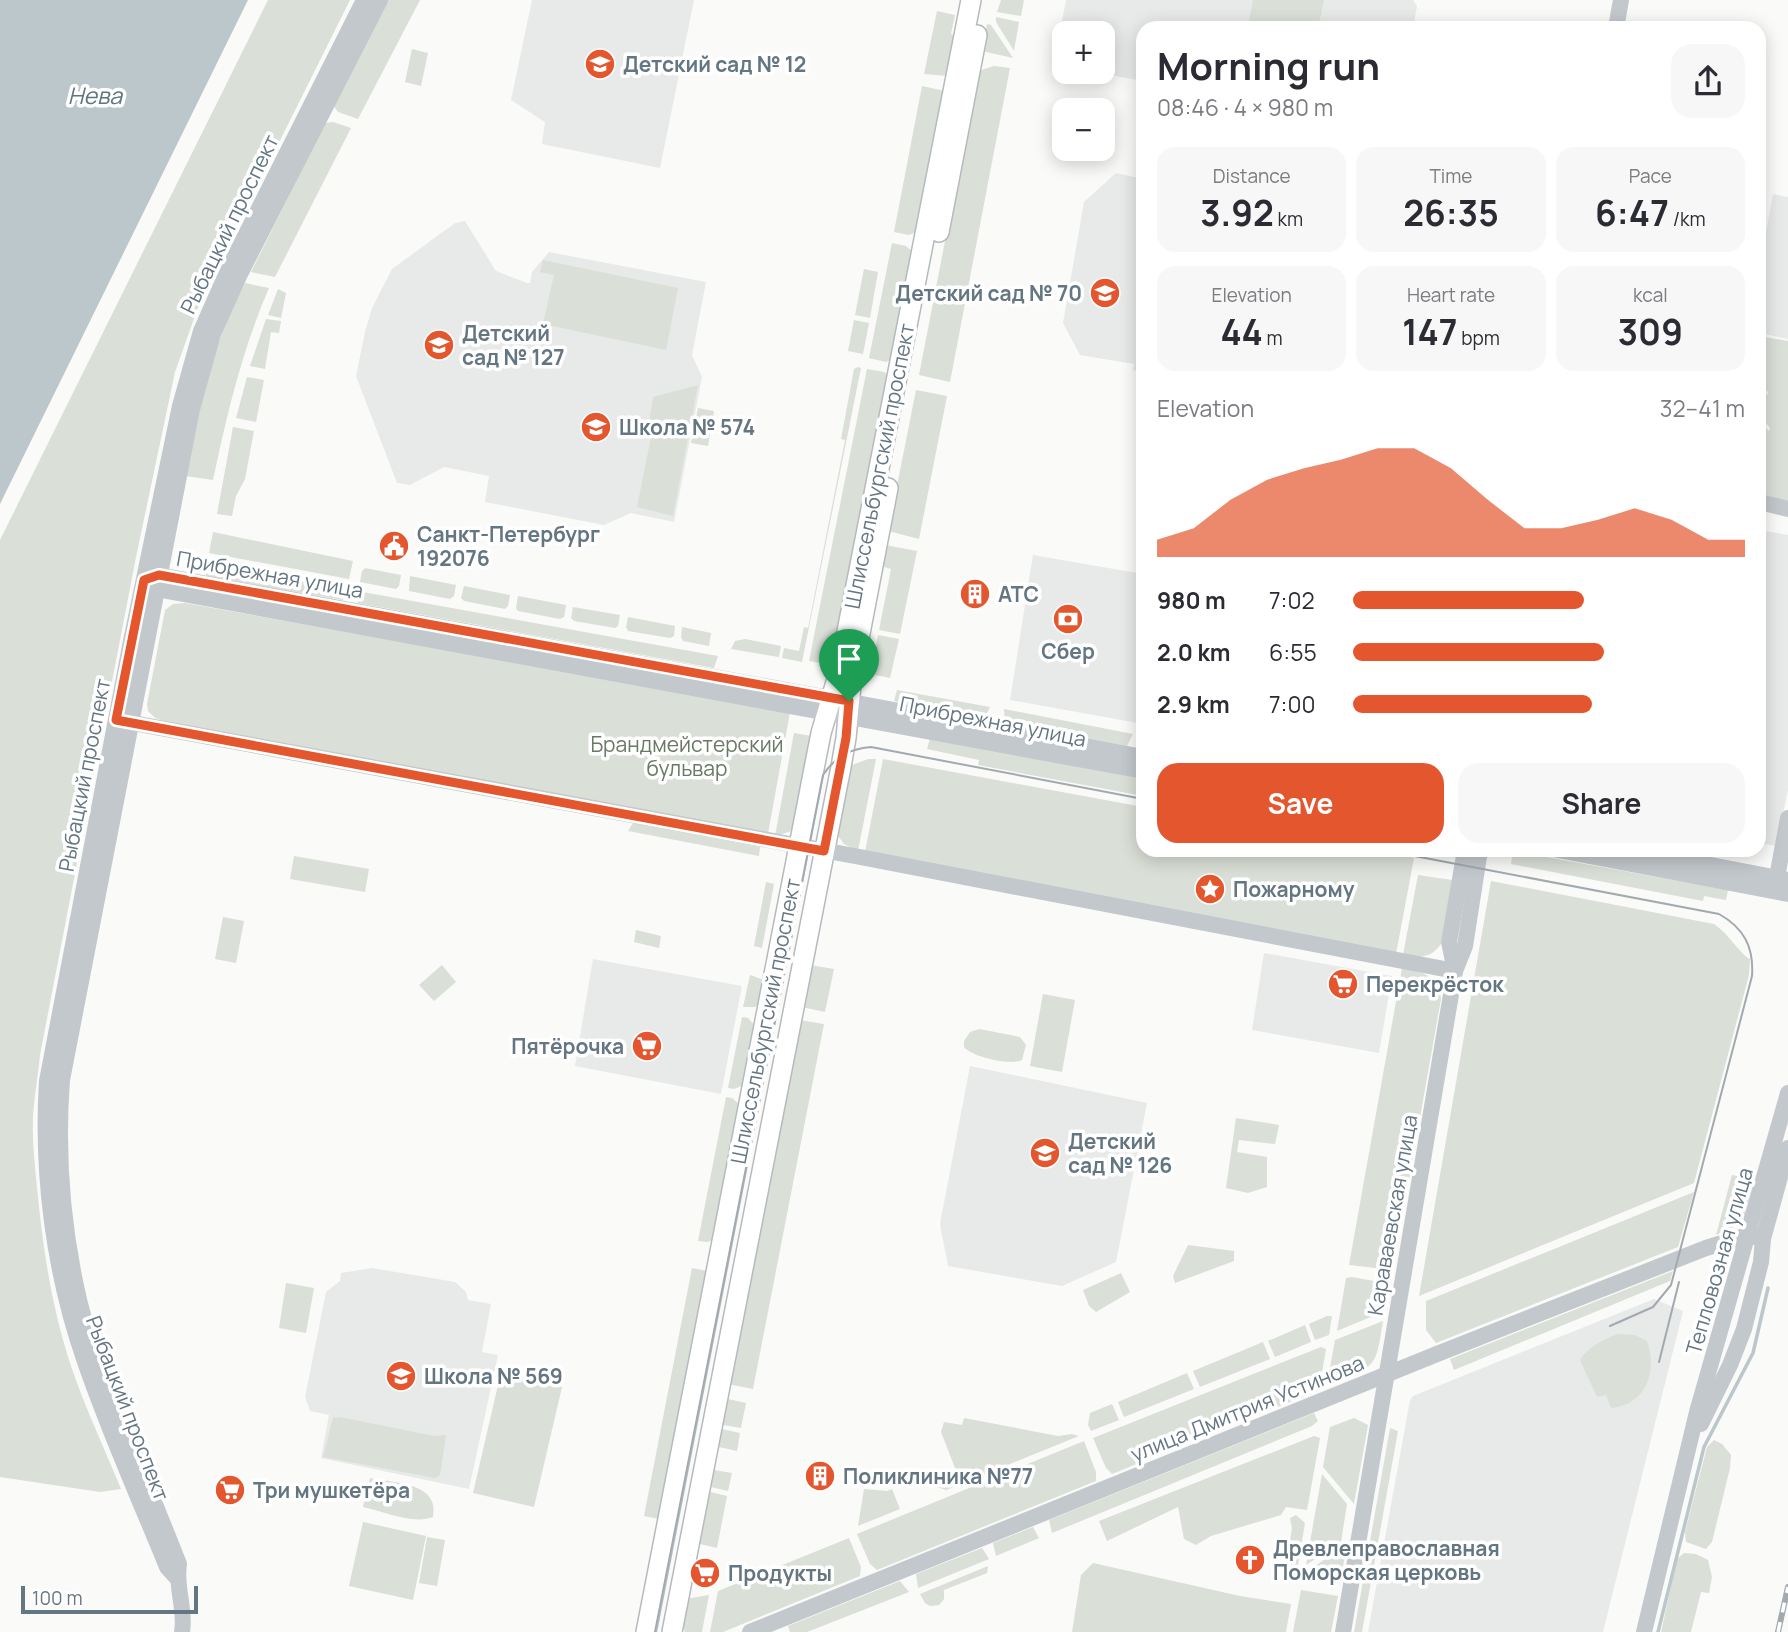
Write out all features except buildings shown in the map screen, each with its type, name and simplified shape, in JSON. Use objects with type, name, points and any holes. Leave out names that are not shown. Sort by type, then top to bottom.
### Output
[{"type":"main road","name":"Шлиссельбургский проспект","points":[[672,1632],[845,746],[839,706],[839,673],[971,0]]},
{"type":"main road","name":"Шлиссельбургский проспект","points":[[646,1632],[799,846],[839,706],[852,675],[984,0]]},
{"type":"street","name":"Рыбацкий проспект","points":[[153,581],[180,406],[201,331],[229,268],[364,0]]},
{"type":"street","name":"Рыбацкий проспект","points":[[182,1632],[182,1602],[177,1578],[179,1564],[143,1490],[95,1355],[76,1287],[68,1238],[60,1121],[62,1080],[123,721],[192,409],[217,324],[380,0]]},
{"type":"street","points":[[1617,21],[1621,0]]},
{"type":"street","points":[[1766,504],[1788,509]]},
{"type":"street","name":"Прибрежная улица","points":[[153,581],[839,706],[1136,756]]},
{"type":"street","name":"Прибрежная улица","points":[[839,706],[1136,770]]},
{"type":"street","points":[[123,721],[1455,971]]},
{"type":"street","points":[[1782,886],[1788,818]]},
{"type":"street","name":"Караваевская улица","points":[[1455,971],[1449,942],[1464,857]]},
{"type":"street","name":"Караваевская улица","points":[[1342,1632],[1455,971],[1465,946],[1479,857]]},
{"type":"street","points":[[1602,857],[1782,886]]},
{"type":"street","points":[[1662,857],[1782,886]]},
{"type":"street","name":"Тепловозная улица","points":[[1756,1237],[1788,1093]]},
{"type":"street","name":"Тепловозная улица","points":[[1644,1632],[1690,1441],[1788,1147]]},
{"type":"street","name":"улица Дмитрия Устинова","points":[[750,1632],[1706,1248],[1756,1237]]},
{"type":"shaded area","name":"Детский сад № 12","points":[[532,0],[694,0],[660,168],[542,144],[545,122],[511,100]]},
{"type":"shaded area","points":[[1066,0],[1413,0],[1417,6],[1414,21],[1136,21],[1136,80],[1115,76],[1115,21],[1062,21]]},
{"type":"shaded area","name":"Детский сад № 70","points":[[1116,173],[1136,177],[1136,371],[1133,370],[1134,364],[1080,355],[1063,323],[1084,202]]},
{"type":"shaded area","points":[[1773,194],[1788,197],[1788,339],[1766,334],[1766,232]]},
{"type":"shaded area","name":"Школа № 574","points":[[465,221],[496,271],[527,283],[530,283],[532,272],[549,252],[706,282],[692,355],[702,377],[674,522],[631,513],[604,525],[485,502],[489,476],[444,467],[410,485],[397,483],[356,376],[365,332],[372,308],[392,269],[455,223]]},
{"type":"shaded area","points":[[1766,531],[1788,535],[1788,790],[1776,846],[1766,844]]},
{"type":"shaded area","points":[[1033,555],[1136,573],[1136,723],[1010,700]]},
{"type":"shaded area","points":[[1264,953],[1392,976],[1379,1053],[1252,1030]]},
{"type":"shaded area","points":[[593,959],[742,986],[721,1094],[575,1066]]},
{"type":"shaded area","name":"Детский сад № 126","points":[[970,1066],[1147,1103],[1116,1262],[1062,1286],[948,1266],[940,1224]]},
{"type":"shaded area","name":"Школа № 569","points":[[372,1268],[455,1282],[466,1292],[468,1300],[491,1304],[482,1352],[498,1355],[469,1489],[321,1458],[329,1415],[310,1411],[305,1397],[326,1292],[340,1281],[341,1273]]},
{"type":"shaded area","points":[[1654,1299],[1683,1311],[1603,1632],[1368,1632],[1410,1400],[1413,1396]]},
{"type":"green space","points":[[268,0],[350,0],[201,299],[175,372],[136,557],[40,1055],[35,1095],[33,1128],[39,1207],[54,1302],[75,1378],[121,1489],[100,1492],[0,1477],[0,540]]},
{"type":"green space","points":[[388,0],[420,0],[358,119],[338,112],[333,105]]},
{"type":"green space","points":[[1001,0],[1024,0],[1021,16],[997,12]]},
{"type":"green space","points":[[1253,0],[1324,0],[1320,21],[1249,21]]},
{"type":"green space","points":[[937,11],[955,15],[951,34],[956,36],[948,76],[924,74]]},
{"type":"green space","points":[[996,17],[1019,22],[1014,51],[996,22]]},
{"type":"green space","points":[[987,24],[991,25],[1013,58],[982,51]]},
{"type":"green space","points":[[412,49],[428,53],[421,86],[405,82]]},
{"type":"green space","points":[[994,66],[1010,68],[950,382],[919,375],[978,71]]},
{"type":"green space","points":[[922,86],[945,91],[917,232],[909,235],[894,232]]},
{"type":"green space","points":[[333,122],[351,128],[275,277],[251,272],[325,123]]},
{"type":"green space","points":[[892,243],[906,246],[913,252],[892,359],[886,362],[869,358]]},
{"type":"green space","points":[[543,260],[678,288],[666,350],[543,324],[554,275],[540,272]]},
{"type":"green space","points":[[864,269],[878,272],[870,318],[855,315]]},
{"type":"green space","points":[[245,283],[269,288],[236,382],[213,480],[185,476],[215,353]]},
{"type":"green space","points":[[278,289],[286,293],[281,318],[268,315]]},
{"type":"green space","points":[[266,319],[281,321],[279,333],[271,332],[265,369],[250,366]]},
{"type":"green space","points":[[854,320],[869,323],[863,354],[848,351]]},
{"type":"green space","points":[[1766,337],[1788,341],[1788,503],[1766,498],[1766,428],[1769,431],[1770,428],[1766,423]]},
{"type":"green space","points":[[861,368],[802,662],[782,658],[784,648],[799,651],[804,627],[808,628],[845,440],[841,439],[854,369]]},
{"type":"green space","points":[[867,369],[884,372],[889,376],[832,665],[809,661]]},
{"type":"green space","points":[[247,377],[264,380],[256,422],[236,418]]},
{"type":"green space","points":[[698,385],[673,516],[637,507],[653,427],[649,423],[653,397]]},
{"type":"green space","points":[[916,390],[947,396],[919,539],[888,531]]},
{"type":"green space","points":[[698,408],[714,411],[708,446],[691,443]]},
{"type":"green space","points":[[233,427],[254,431],[245,479],[236,496],[232,516],[217,514]]},
{"type":"green space","points":[[213,532],[353,561],[349,579],[209,553]]},
{"type":"green space","points":[[885,545],[917,551],[900,634],[879,630],[891,569],[881,566]]},
{"type":"green space","points":[[208,564],[347,590],[343,600],[206,576]]},
{"type":"green space","points":[[365,568],[401,575],[399,586],[396,589],[360,582]]},
{"type":"green space","points":[[410,576],[456,585],[454,596],[450,599],[409,591]]},
{"type":"green space","points":[[464,586],[510,595],[508,606],[505,609],[464,601],[461,598]]},
{"type":"green space","points":[[357,591],[718,656],[714,668],[358,603]]},
{"type":"green space","points":[[518,596],[566,605],[564,617],[560,619],[518,611]]},
{"type":"green space","name":"Брандмейстерский бульвар","points":[[185,603],[790,712],[768,834],[155,718],[148,711],[147,704],[165,610],[173,604]]},
{"type":"green space","points":[[573,607],[620,615],[618,626],[615,628],[574,621],[571,618]]},
{"type":"green space","points":[[628,617],[675,626],[674,636],[670,638],[628,631]]},
{"type":"green space","points":[[682,627],[711,633],[709,646],[683,641]]},
{"type":"green space","points":[[878,635],[899,639],[890,678],[870,674]]},
{"type":"green space","points":[[745,639],[781,646],[779,657],[731,649],[735,641]]},
{"type":"green space","points":[[897,690],[990,707],[984,719],[894,701]]},
{"type":"green space","points":[[1004,709],[1133,734],[1127,746],[1005,723]]},
{"type":"green space","points":[[794,733],[811,736],[794,827],[789,832],[775,836]]},
{"type":"green space","points":[[930,738],[1136,778],[1136,795],[978,765],[979,760],[927,749]]},
{"type":"green space","points":[[876,759],[858,851],[844,844],[836,833],[850,766]]},
{"type":"green space","points":[[883,759],[1136,806],[1136,857],[1414,858],[1396,954],[865,852]]},
{"type":"green space","points":[[633,823],[760,847],[759,856],[628,831]]},
{"type":"green space","points":[[294,856],[369,869],[365,892],[290,879]]},
{"type":"green space","points":[[1512,857],[1546,857],[1728,890],[1726,900],[1704,896],[1703,901],[1511,864]]},
{"type":"green space","points":[[1418,875],[1452,880],[1441,944],[1425,956],[1415,957],[1403,955]]},
{"type":"green space","points":[[1491,881],[1714,924],[1750,959],[1749,975],[1694,1183],[1419,1296]]},
{"type":"green space","points":[[766,882],[774,884],[762,948],[754,946]]},
{"type":"green space","points":[[223,917],[244,921],[236,963],[215,959]]},
{"type":"green space","points":[[636,930],[661,936],[659,948],[634,942]]},
{"type":"green space","points":[[442,965],[456,982],[434,1001],[419,985]]},
{"type":"green space","points":[[810,965],[834,969],[825,1012],[802,1007]]},
{"type":"green space","points":[[1402,968],[1428,976],[1437,985],[1441,999],[1393,1270],[1349,1265]]},
{"type":"green space","points":[[750,975],[764,980],[759,1004],[755,1007],[743,1007]]},
{"type":"green space","points":[[1043,994],[1075,1000],[1062,1072],[1030,1066]]},
{"type":"green space","points":[[742,1017],[748,1018],[755,1026],[744,1085],[734,1089],[728,1088]]},
{"type":"green space","points":[[799,1020],[824,1024],[753,1389],[728,1384]]},
{"type":"green space","points":[[979,1029],[1020,1037],[1026,1045],[1022,1060],[1001,1061],[968,1051],[964,1047],[964,1041],[970,1032]]},
{"type":"green space","points":[[726,1097],[732,1098],[740,1105],[713,1240],[698,1241]]},
{"type":"green space","points":[[1236,1118],[1279,1125],[1275,1144],[1239,1140],[1237,1152],[1267,1157],[1267,1187],[1248,1193],[1226,1188]]},
{"type":"green space","points":[[1732,1175],[1756,1180],[1749,1209],[1737,1225],[1716,1235]]},
{"type":"green space","points":[[1694,1192],[1678,1247],[1436,1343],[1426,1330],[1426,1301]]},
{"type":"green space","points":[[1188,1245],[1234,1251],[1234,1261],[1175,1283],[1173,1276]]},
{"type":"green space","points":[[692,1268],[707,1271],[659,1519],[644,1516]]},
{"type":"green space","points":[[1673,1271],[1670,1281],[1454,1370],[1450,1359]]},
{"type":"green space","points":[[1121,1273],[1130,1292],[1096,1312],[1089,1306],[1083,1290]]},
{"type":"green space","points":[[1346,1278],[1390,1284],[1385,1311],[1337,1331]]},
{"type":"green space","points":[[286,1283],[314,1288],[306,1333],[279,1328]]},
{"type":"green space","points":[[1332,1316],[1329,1335],[1315,1340],[1309,1324]]},
{"type":"green space","points":[[1383,1321],[1373,1362],[1360,1372],[1336,1383],[1330,1368],[1335,1340]]},
{"type":"green space","points":[[1305,1325],[1311,1342],[1275,1357],[1268,1341]]},
{"type":"green space","points":[[1618,1334],[1635,1335],[1647,1341],[1650,1375],[1641,1393],[1633,1400],[1611,1408],[1606,1395],[1597,1397],[1580,1360],[1592,1347]]},
{"type":"green space","points":[[1263,1342],[1270,1359],[1200,1387],[1193,1371]]},
{"type":"green space","points":[[1321,1347],[1326,1349],[1319,1390],[1112,1474],[1106,1468],[1093,1438]]},
{"type":"green space","points":[[501,1372],[562,1387],[534,1507],[473,1493]]},
{"type":"green space","points":[[1187,1373],[1194,1389],[1124,1417],[1118,1402]]},
{"type":"green space","points":[[728,1399],[746,1403],[741,1428],[723,1425]]},
{"type":"green space","points":[[1112,1404],[1119,1420],[1091,1431],[1088,1425],[1090,1413]]},
{"type":"green space","points":[[1314,1413],[1318,1421],[1312,1426],[1052,1533],[1049,1520]]},
{"type":"green space","points":[[340,1417],[434,1436],[446,1435],[440,1475],[435,1478],[323,1457],[333,1418]]},
{"type":"green space","points":[[964,1418],[1058,1436],[1079,1436],[946,1490],[937,1487],[936,1482],[957,1473],[941,1432],[944,1422],[962,1425]]},
{"type":"green space","points":[[1354,1418],[1368,1425],[1354,1504],[1323,1467],[1330,1427]]},
{"type":"green space","points":[[1390,1428],[1398,1431],[1362,1632],[1354,1632]]},
{"type":"green space","points":[[722,1429],[740,1433],[737,1451],[719,1447]]},
{"type":"green space","points":[[1314,1436],[1320,1438],[1307,1510],[1286,1507],[1281,1515],[1211,1536],[1196,1545],[1184,1539],[1178,1507],[1107,1541],[1099,1521]]},
{"type":"green space","points":[[1714,1440],[1722,1444],[1731,1455],[1712,1542],[1706,1549],[1686,1542],[1685,1532],[1707,1447]]},
{"type":"green space","points":[[1084,1441],[1096,1472],[1096,1481],[877,1570],[870,1564],[857,1534]]},
{"type":"green space","points":[[714,1470],[732,1473],[728,1491],[711,1487]]},
{"type":"green space","points":[[1322,1474],[1347,1504],[1341,1542],[1306,1565]]},
{"type":"green space","points":[[370,1478],[402,1483],[422,1491],[433,1505],[433,1517],[407,1518],[363,1507]]},
{"type":"green space","points":[[864,1489],[892,1489],[900,1509],[858,1526]]},
{"type":"green space","points":[[710,1492],[727,1496],[717,1548],[700,1544]]},
{"type":"green space","points":[[1296,1515],[1305,1523],[1293,1583],[1284,1577],[1292,1528],[1290,1518]]},
{"type":"green space","points":[[363,1522],[426,1536],[413,1600],[349,1586]]},
{"type":"green space","points":[[1033,1527],[1039,1538],[996,1556],[993,1543]]},
{"type":"green space","points":[[427,1537],[445,1540],[437,1586],[419,1583]]},
{"type":"green space","points":[[849,1538],[861,1567],[860,1576],[723,1632],[710,1632],[718,1591]]},
{"type":"green space","points":[[1347,1545],[1340,1583],[1303,1577],[1304,1573]]},
{"type":"green space","points":[[982,1548],[989,1559],[918,1588],[916,1574]]},
{"type":"green space","points":[[1684,1553],[1696,1554],[1708,1560],[1712,1577],[1709,1593],[1701,1592],[1691,1632],[1661,1632],[1677,1559]]},
{"type":"green space","points":[[1093,1563],[1240,1596],[1291,1604],[1286,1632],[1072,1632],[1081,1575]]},
{"type":"green space","points":[[988,1566],[987,1573],[944,1590],[944,1599],[939,1605],[930,1606],[920,1594]]},
{"type":"green space","points":[[900,1581],[909,1592],[807,1632],[790,1632],[788,1626]]},
{"type":"green space","points":[[1301,1590],[1338,1596],[1331,1632],[1293,1632]]},
{"type":"green space","points":[[709,1595],[702,1632],[685,1632],[682,1622],[686,1599]]},
{"type":"water","name":"Нева","points":[[0,0],[248,0],[0,504]]},
{"type":"waterway","points":[[1658,1632],[1704,1447],[1753,1353],[1768,1288]]},
{"type":"tram line","points":[[655,1632],[823,775],[844,755],[871,747],[1136,798]]},
{"type":"tram line","points":[[1420,857],[1719,914],[1728,919],[1746,939],[1751,956],[1752,976],[1671,1285],[1653,1307],[1610,1326]]},
{"type":"tram line","points":[[1659,1362],[1679,1282]]},
{"type":"railway","points":[[1778,1632],[1788,1587]]},
{"type":"place","name":"Детский сад № 12","points":[[600,64]]},
{"type":"place","name":"Детский сад № 70","points":[[1105,293]]},
{"type":"place","name":"Детский сад № 127","points":[[439,345]]},
{"type":"place","name":"Школа № 574","points":[[596,427]]},
{"type":"place","name":"Санкт-Петербург 192076","points":[[394,546]]},
{"type":"place","name":"АТС","points":[[975,594]]},
{"type":"place","name":"Сбер","points":[[1068,619]]},
{"type":"place","name":"Пожарному","points":[[1210,889]]},
{"type":"place","name":"Перекрёсток","points":[[1343,984]]},
{"type":"place","name":"Пятёрочка","points":[[647,1046]]},
{"type":"place","name":"Детский сад № 126","points":[[1045,1153]]},
{"type":"place","name":"Школа № 569","points":[[401,1376]]},
{"type":"place","name":"Поликлиника №77","points":[[820,1476]]},
{"type":"place","name":"Три мушкетёра","points":[[230,1490]]},
{"type":"place","name":"Древлеправославная Поморская церковь","points":[[1250,1560]]},
{"type":"place","name":"Продукты","points":[[705,1573]]},
{"type":"route","points":[[159,575],[849,701],[846,738],[824,851],[116,720],[144,580],[159,575]]}]
